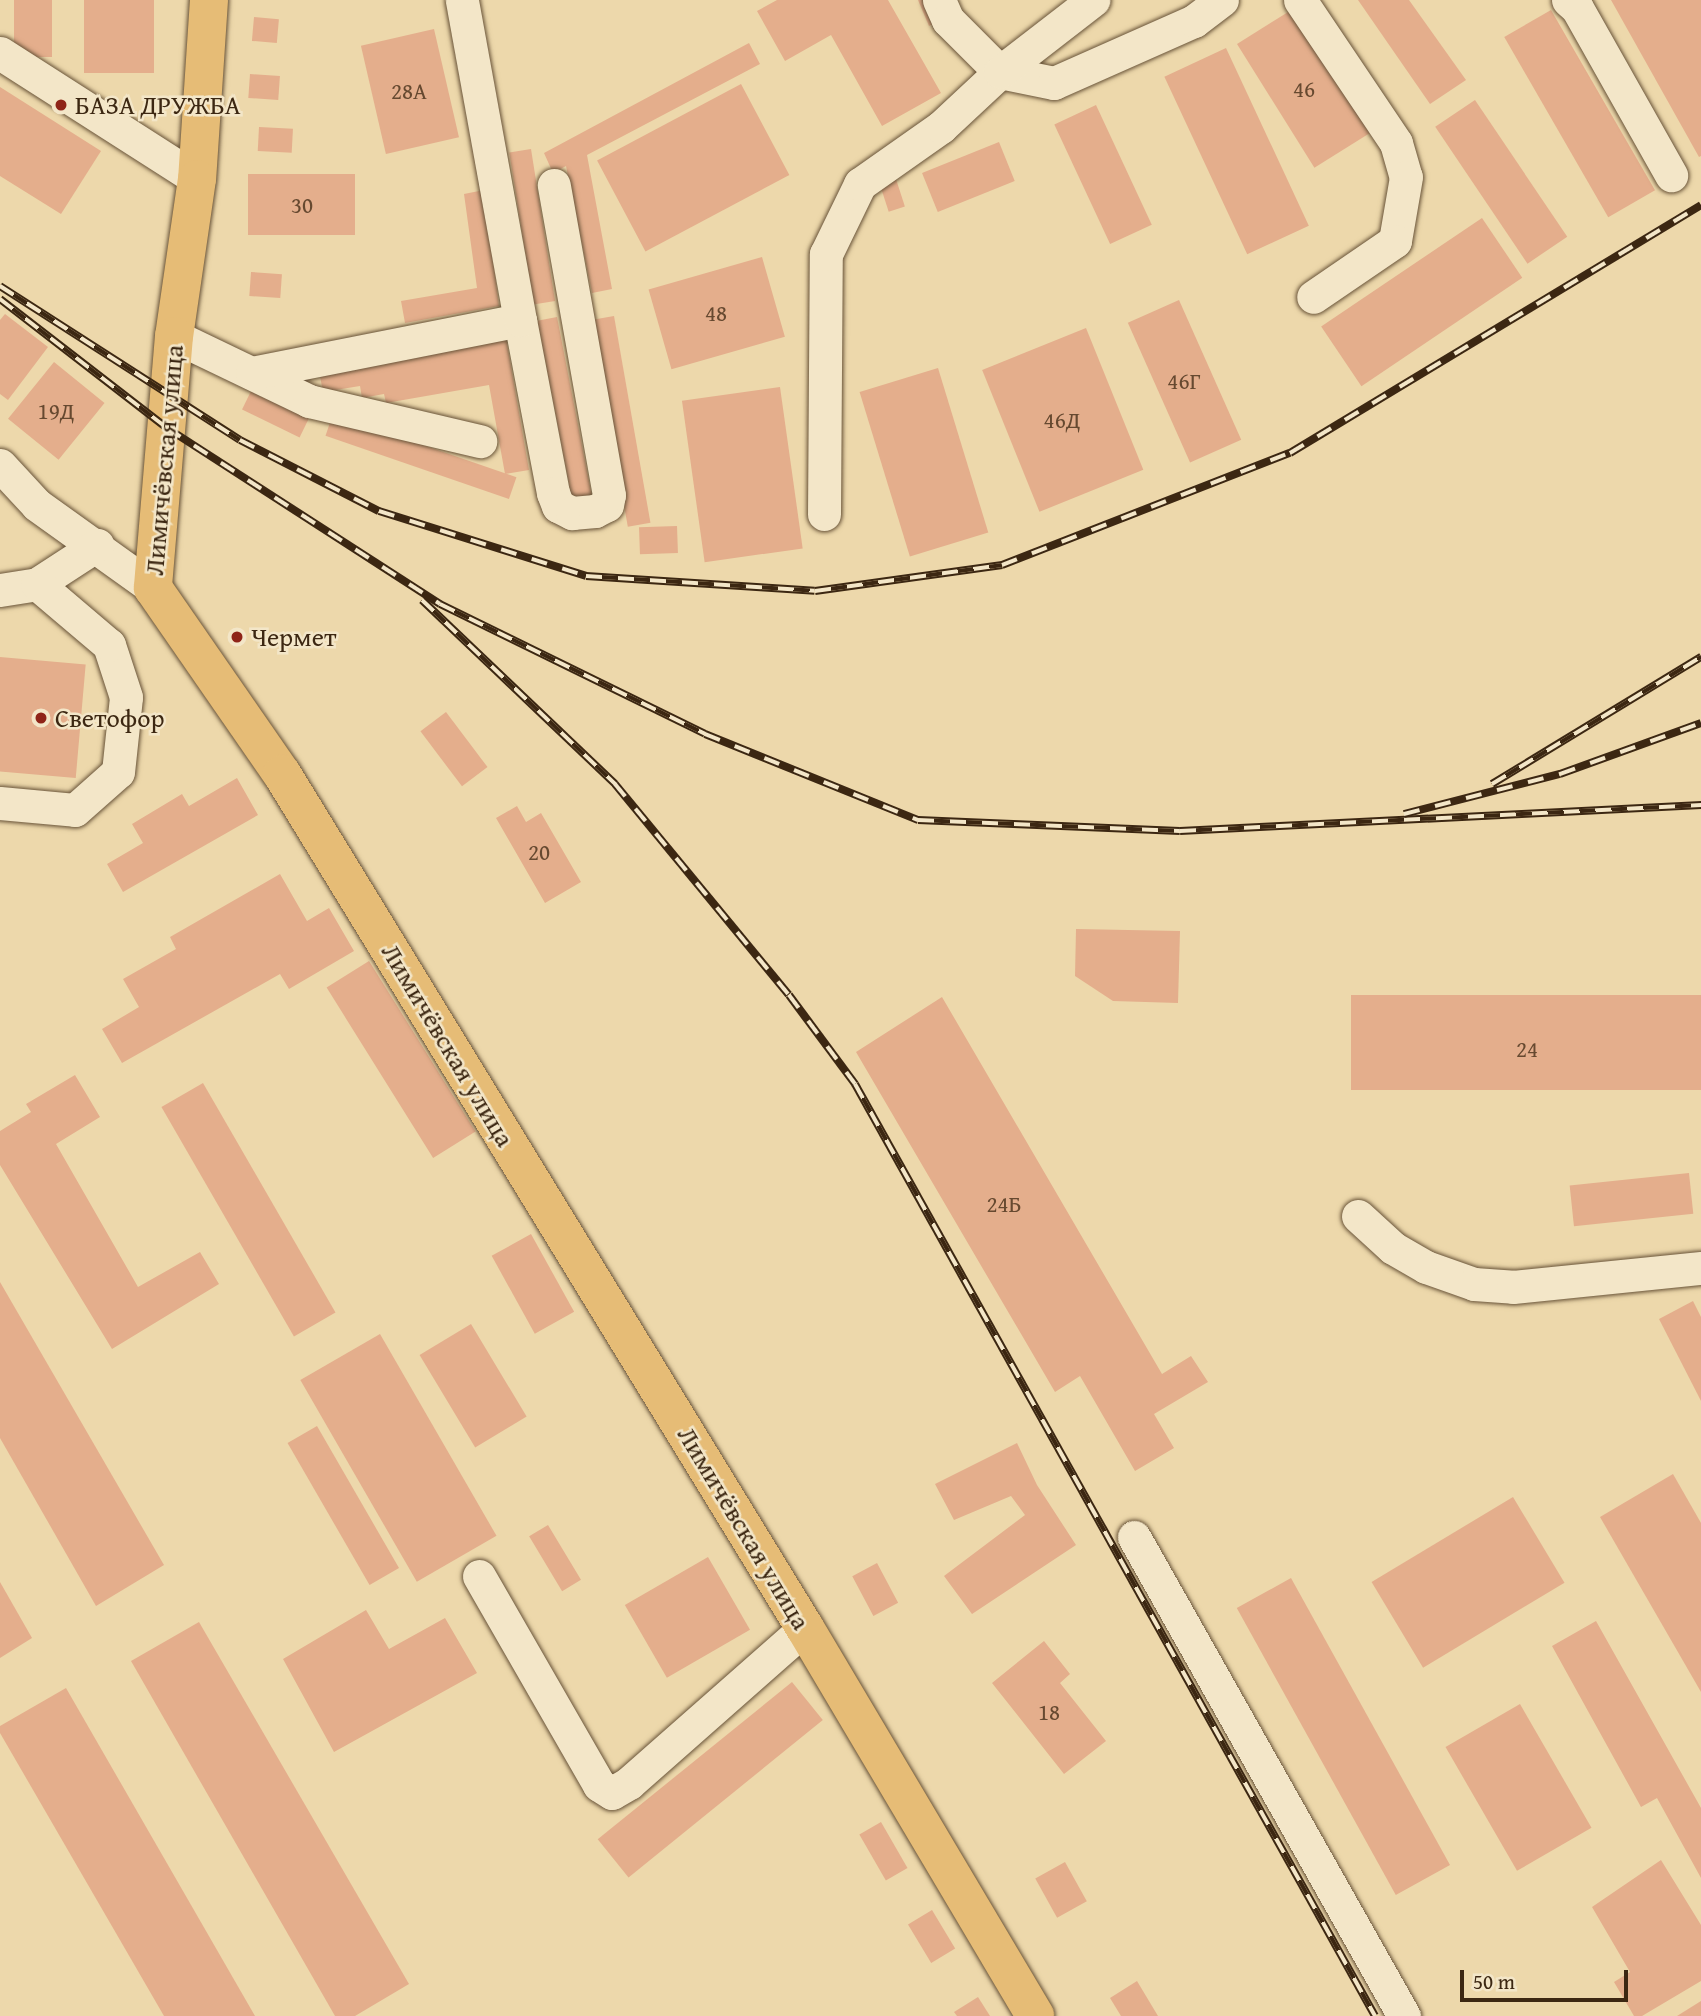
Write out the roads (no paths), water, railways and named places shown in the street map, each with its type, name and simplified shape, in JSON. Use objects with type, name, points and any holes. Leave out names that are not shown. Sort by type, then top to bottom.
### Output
[{"type":"main road","name":"Лимичёвская улица","points":[[209,0],[197,179],[174,336],[153,588],[282,774],[806,1628],[1035,2016]]},
{"type":"street","points":[[824,514],[825,254],[860,184],[941,127],[1000,72],[1093,0]]},
{"type":"street","points":[[944,10],[1000,72],[1054,83],[1194,20],[1222,0]]},
{"type":"street","points":[[1300,0],[1396,143],[1406,177],[1395,241],[1313,297]]},
{"type":"street","points":[[1568,0],[1577,8],[1671,175]]},
{"type":"street","points":[[466,3],[520,320],[553,493],[558,506],[572,513],[595,511],[607,505],[609,495],[554,185]]},
{"type":"street","points":[[0,53],[197,179]]},
{"type":"street","points":[[252,373],[520,320]]},
{"type":"street","points":[[174,336],[309,401],[480,441]]},
{"type":"street","points":[[0,465],[37,505],[97,545],[153,588]]},
{"type":"street","points":[[0,590],[37,584],[97,545]]},
{"type":"street","points":[[0,803],[75,810],[118,772],[126,697],[109,645],[37,584]]},
{"type":"street","points":[[1358,1216],[1404,1254],[1474,1284],[1513,1287],[1701,1268]]},
{"type":"street","points":[[1134,1537],[1404,2016]]},
{"type":"street","points":[[478,1576],[598,1785],[612,1793],[629,1783],[806,1628]]},
{"type":"railway","points":[[0,286],[240,440],[379,511],[586,576],[815,591],[1002,565],[1290,453],[1701,205]]},
{"type":"railway","points":[[0,299],[167,428],[440,604],[705,734],[918,820],[1180,831],[1701,805]]},
{"type":"railway","points":[[422,600],[615,784],[789,995],[855,1084],[1375,2016]]},
{"type":"railway","points":[[1492,784],[1701,657]]},
{"type":"railway","points":[[1404,814],[1560,774],[1701,723]]},
{"type":"place","name":"БАЗА ДРУЖБА","points":[[61,105]]},
{"type":"place","name":"Чермет","points":[[237,637]]},
{"type":"place","name":"Светофор","points":[[41,718]]}]
